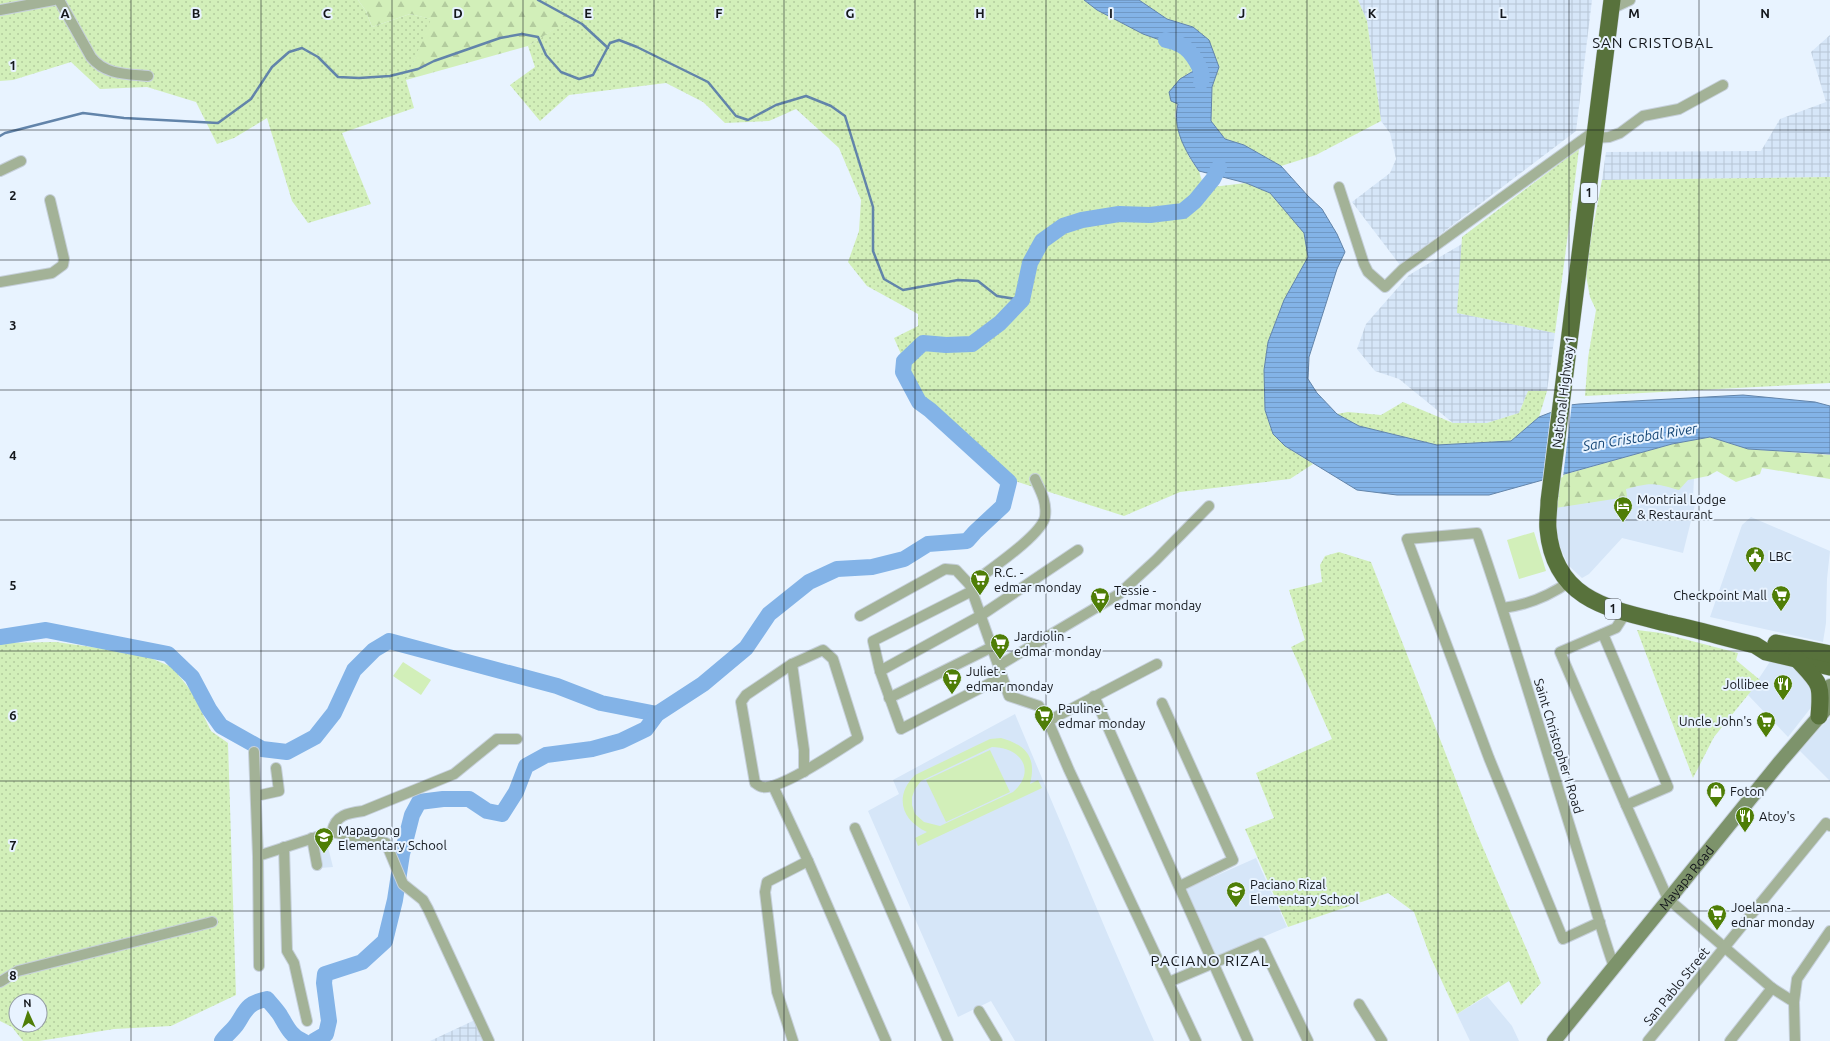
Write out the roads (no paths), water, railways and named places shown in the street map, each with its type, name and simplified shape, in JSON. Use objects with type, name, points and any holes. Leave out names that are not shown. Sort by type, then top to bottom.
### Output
[{"type":"highway","name":"National Highway 1","points":[[1612,4],[1549,501],[1548,528],[1555,560],[1569,582],[1596,603],[1625,614],[1755,645],[1766,652],[1830,667]]},
{"type":"highway","name":"National Highway 1","points":[[1755,645],[1769,641],[1830,654]]},
{"type":"highway","points":[[1797,659],[1819,686],[1826,709]]},
{"type":"main road","name":"Mayapa Road","points":[[1554,1041],[1668,899],[1826,709],[1830,686]]},
{"type":"street","points":[[0,10],[54,0]]},
{"type":"street","points":[[59,0],[97,65],[106,70],[148,76]]},
{"type":"street","points":[[1612,4],[1630,0]]},
{"type":"street","points":[[1339,187],[1364,264],[1368,272],[1385,287],[1403,269],[1596,134],[1609,137],[1620,133],[1643,116],[1679,109],[1724,85]]},
{"type":"street","points":[[0,171],[21,161]]},
{"type":"street","points":[[0,282],[52,273],[63,265],[64,259],[50,200]]},
{"type":"street","points":[[1002,677],[901,729],[880,671],[874,641],[971,588],[1015,551],[1042,525],[1045,516],[1045,500],[1035,479]]},
{"type":"street","points":[[998,666],[1119,594],[1151,565],[1209,506]]},
{"type":"street","name":"Saint Christopher I Road","points":[[1600,922],[1563,938],[1489,758],[1407,539],[1477,533],[1503,608],[1614,967]]},
{"type":"street","points":[[880,671],[980,616],[1078,550]]},
{"type":"street","points":[[860,616],[945,569],[956,570],[971,588],[1009,696],[1039,706],[1048,722],[1196,1041]]},
{"type":"street","points":[[1503,608],[1518,606],[1536,600],[1556,591],[1569,582]]},
{"type":"street","points":[[1625,614],[1616,628],[1560,652],[1626,805],[1668,899],[1772,988],[1794,1002]]},
{"type":"street","points":[[1603,634],[1668,787],[1626,805]]},
{"type":"street","points":[[889,698],[992,647]]},
{"type":"street","points":[[823,650],[833,659],[858,738],[804,772],[773,786],[762,787],[755,783],[741,702],[746,695],[792,664],[823,650]]},
{"type":"street","points":[[792,664],[804,750],[804,772]]},
{"type":"street","points":[[1048,722],[1094,696],[1157,664]]},
{"type":"street","points":[[1094,696],[1248,1041]]},
{"type":"street","points":[[1162,703],[1233,860],[1180,886]]},
{"type":"street","points":[[332,832],[334,824],[339,817],[349,813],[363,811],[454,774],[497,739],[517,739]]},
{"type":"street","points":[[254,752],[258,856],[259,966]]},
{"type":"street","points":[[256,796],[279,791],[276,768]]},
{"type":"street","points":[[773,786],[808,861],[886,1041]]},
{"type":"street","name":"San Pablo Street","points":[[1648,1041],[1826,822],[1830,826]]},
{"type":"street","points":[[855,828],[948,1041]]},
{"type":"street","points":[[258,856],[332,832],[386,843],[403,884],[423,900],[428,909],[489,1041]]},
{"type":"street","points":[[312,838],[317,865]]},
{"type":"street","points":[[284,847],[287,951],[294,963],[307,1021]]},
{"type":"street","points":[[792,1041],[777,992],[765,892],[767,882],[808,861]]},
{"type":"street","points":[[0,982],[18,971],[212,922]]},
{"type":"street","points":[[1795,1041],[1794,1002],[1797,979],[1830,931]]},
{"type":"street","points":[[1169,982],[1261,943],[1308,1041]]},
{"type":"street","points":[[1730,1041],[1772,988]]},
{"type":"street","points":[[1359,1004],[1382,1041]]},
{"type":"street","points":[[979,1011],[997,1041]]},
{"type":"water","points":[[1084,0],[1139,0],[1167,19],[1193,27],[1209,40],[1219,67],[1212,87],[1211,121],[1225,139],[1244,145],[1281,166],[1322,209],[1337,234],[1345,252],[1337,269],[1309,357],[1308,379],[1317,393],[1337,414],[1359,426],[1437,445],[1511,441],[1539,417],[1570,405],[1743,395],[1815,402],[1830,406],[1830,454],[1748,449],[1710,437],[1672,444],[1489,495],[1397,495],[1357,490],[1285,446],[1273,434],[1265,410],[1264,370],[1268,342],[1284,300],[1308,257],[1304,233],[1270,193],[1246,183],[1199,171],[1194,163],[1181,139],[1178,130],[1178,104],[1171,101],[1169,92],[1180,79],[1195,70],[1198,60],[1191,51],[1143,34],[1097,10]]},
{"type":"waterway","points":[[538,0],[582,24],[608,48]]},
{"type":"waterway","points":[[0,136],[5,133],[83,113],[124,118],[218,123],[251,99],[272,67],[289,52],[302,48],[318,57],[338,77],[359,78],[390,76],[418,69],[434,61],[500,38],[522,34],[538,37],[546,55],[561,72],[579,79],[593,75],[610,43],[619,40],[637,47],[708,82],[736,116],[748,120],[776,105],[806,96],[831,106],[845,116],[873,207],[873,251],[884,279],[903,290],[958,280],[978,281],[997,296],[1022,300]]},
{"type":"waterway","name":"San Cristobal River","points":[[1166,40],[1181,45],[1189,51],[1201,72],[1201,82]]},
{"type":"waterway","points":[[314,1041],[326,1034],[329,1021],[324,983],[325,974],[362,962],[385,941],[395,900],[402,854],[412,815],[419,802],[443,799],[469,799],[487,811],[502,814],[516,792],[526,766],[546,755],[592,749],[621,741],[646,729],[657,714],[703,684],[746,648],[769,614],[809,582],[837,569],[872,567],[904,559],[928,544],[967,541],[1003,506],[1009,482],[930,410],[919,402],[903,372],[904,361],[923,343],[946,345],[972,344],[1000,323],[1022,300],[1030,263],[1042,241],[1063,226],[1082,220],[1119,214],[1150,215],[1183,211],[1195,201],[1213,179],[1219,167]]},
{"type":"waterway","points":[[0,637],[46,630],[168,654],[192,677],[209,709],[221,726],[262,749],[287,752],[315,737],[334,713],[354,670],[374,650],[389,641],[557,686],[601,703],[657,714]]},
{"type":"waterway","points":[[222,1041],[251,1005],[267,999],[292,1034],[303,1041]]},
{"type":"place","name":"Montrial Lodge & Restaurant","points":[[1623,523]]},
{"type":"place","name":"LBC","points":[[1755,573]]},
{"type":"place","name":"R.C. - edmar monday","points":[[980,596]]},
{"type":"place","name":"Checkpoint Mall","points":[[1781,612]]},
{"type":"place","name":"Tessie - edmar monday","points":[[1100,614]]},
{"type":"place","name":"Jardiolin - edmar monday","points":[[1000,660]]},
{"type":"place","name":"Juliet - edmar monday","points":[[952,695]]},
{"type":"place","name":"Jollibee","points":[[1783,701]]},
{"type":"place","name":"Pauline - edmar monday","points":[[1044,732]]},
{"type":"place","name":"Uncle John's","points":[[1766,738]]},
{"type":"place","name":"Foton","points":[[1716,808]]},
{"type":"place","name":"Atoy's","points":[[1745,833]]},
{"type":"place","name":"Mapagong Elementary School","points":[[324,854]]},
{"type":"place","name":"Paciano Rizal Elementary School","points":[[1236,908]]},
{"type":"place","name":"Joelanna - ednar monday","points":[[1717,931]]},
{"type":"district","name":"SAN CRISTOBAL","points":[[1653,43]]},
{"type":"district","name":"PACIANO RIZAL","points":[[1210,961]]}]
